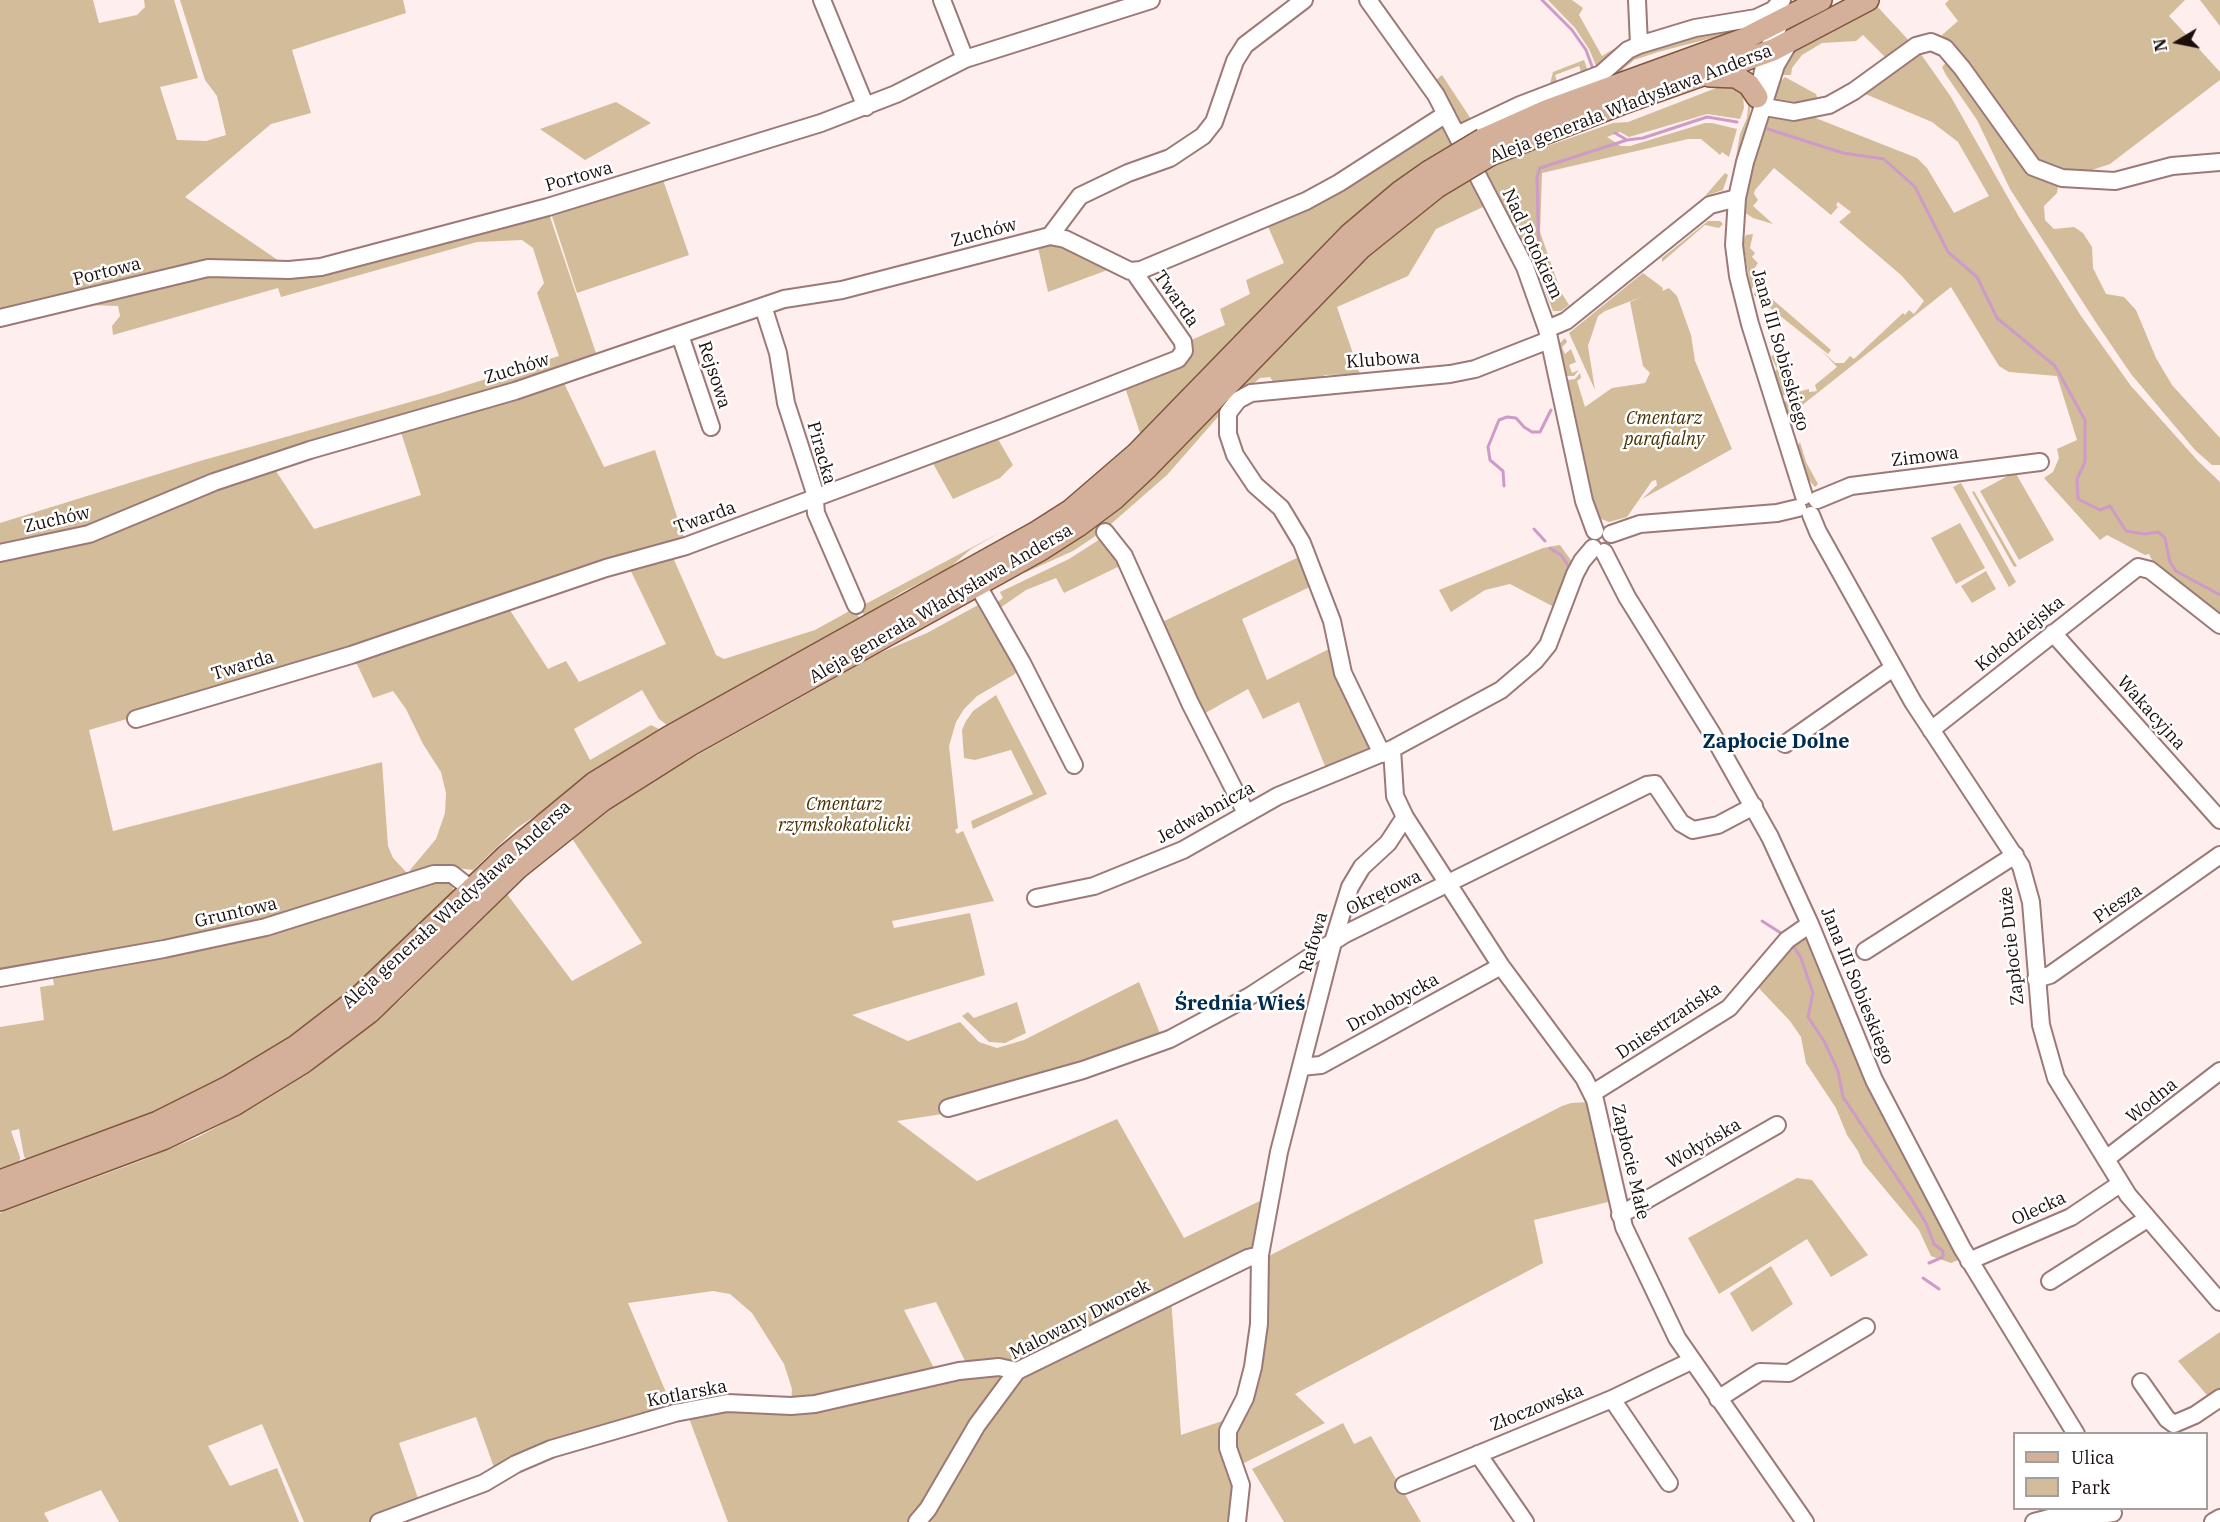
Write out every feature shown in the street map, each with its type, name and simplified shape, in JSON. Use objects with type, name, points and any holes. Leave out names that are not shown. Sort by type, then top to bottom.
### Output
[{"type":"main road","name":"Aleja generała Władysława Andersa","points":[[0,1181],[158,1122],[228,1087],[296,1046],[357,999],[471,889],[555,813],[632,758],[1035,533],[1071,510],[1137,454],[1349,235],[1401,191],[1433,180],[1548,110],[1744,39],[1780,23],[1821,0]]},
{"type":"main road","name":"Aleja generała Władysława Andersa","points":[[1488,147],[1590,115],[1767,52],[1790,43],[1868,0]]},
{"type":"main road","points":[[1695,78],[1736,77],[1749,85],[1761,102]]},
{"type":"main road","name":"Aleja generała Władysława Andersa","points":[[0,1200],[163,1139],[234,1105],[294,1068],[370,1012],[518,868],[603,800],[690,745],[1042,549],[1114,499],[1361,248],[1433,180]]},
{"type":"street","points":[[822,0],[866,107]]},
{"type":"street","points":[[942,0],[965,59]]},
{"type":"street","name":"Portowa","points":[[0,318],[207,268],[289,270],[321,267],[627,184],[866,107],[965,59],[1151,0]]},
{"type":"street","points":[[1304,0],[1245,45],[1231,71],[1214,122],[1203,136],[1170,158],[1120,177],[1080,196],[1050,236],[1065,239],[1134,272],[1306,201],[1339,183],[1446,114]]},
{"type":"street","name":"Nad Potokiem","points":[[1368,0],[1418,66],[1446,114],[1525,267],[1548,335],[1584,501],[1603,533]]},
{"type":"street","points":[[1637,0],[1639,45]]},
{"type":"street","points":[[1457,135],[1520,105],[1601,74],[1628,50],[1639,45],[1695,28],[1756,18],[1773,10],[1782,0]]},
{"type":"street","name":"Jana III Sobieskiego","points":[[1780,23],[1767,52],[1761,102],[1737,198],[1734,245],[1742,295],[1780,426],[1808,505]]},
{"type":"street","points":[[1744,39],[1767,52]]},
{"type":"street","points":[[1761,102],[1794,112],[1829,105],[1854,91],[1923,43],[1931,42],[1945,48],[2033,167],[2062,178],[2115,181],[2172,166],[2220,162]]},
{"type":"street","name":"Jana III Sobieskiego","points":[[1761,102],[1790,43]]},
{"type":"street","name":"Jana III Sobieskiego","points":[[1767,52],[1772,62],[1772,77]]},
{"type":"street","name":"Klubowa","points":[[1387,752],[1343,673],[1332,621],[1302,543],[1281,508],[1254,484],[1231,445],[1227,418],[1234,404],[1251,393],[1450,375],[1475,369],[1548,335],[1710,205],[1737,198]]},
{"type":"street","name":"Zuchów","points":[[0,553],[89,534],[214,482],[310,450],[515,390],[784,299],[842,290],[1050,236]]},
{"type":"street","name":"Twarda","points":[[135,718],[351,655],[606,568],[686,546],[1178,359],[1184,351],[1183,342],[1134,272]]},
{"type":"street","name":"Piracka","points":[[763,306],[778,353],[786,403],[814,489],[816,513],[856,605]]},
{"type":"street","name":"Rejsowa","points":[[680,335],[711,427]]},
{"type":"street","name":"Zimowa","points":[[1808,505],[1851,486],[2040,462]]},
{"type":"street","points":[[1405,817],[1395,796],[1387,752],[1501,690],[1535,661],[1553,633],[1579,566],[1599,550],[1612,544],[1603,533],[1640,524],[1777,513],[1808,505]]},
{"type":"street","name":"Zapłocie Duże","points":[[1808,505],[1818,532],[1893,668],[1931,730],[2015,855],[2025,877],[2031,902],[2041,1025],[2051,1065],[2064,1092],[2120,1184],[2147,1219],[2220,1302]]},
{"type":"street","points":[[1105,532],[1124,556],[1190,703],[1246,813]]},
{"type":"street","name":"Jana III Sobieskiego","points":[[1599,550],[1754,806],[1810,924],[1874,1080],[1970,1261],[2075,1432]]},
{"type":"street","name":"Kołodziejska","points":[[1931,730],[2133,569],[2144,567],[2150,570],[2220,625]]},
{"type":"street","points":[[978,586],[1022,663],[1074,765]]},
{"type":"street","name":"Wakacyjna","points":[[2053,633],[2220,820]]},
{"type":"street","points":[[1785,744],[1893,668]]},
{"type":"street","name":"Jedwabnicza","points":[[1036,898],[1094,886],[1140,869],[1183,850],[1278,796],[1387,752]]},
{"type":"street","name":"Okrętowa","points":[[948,1108],[1083,1070],[1170,1038],[1222,1013],[1333,942],[1647,784],[1655,784],[1682,823],[1693,830],[1718,825],[1754,806]]},
{"type":"street","name":"Zapłocie Małe","points":[[1405,817],[1501,966],[1541,1017],[1593,1093],[1620,1215],[1674,1332],[1691,1362],[1806,1522]]},
{"type":"street","name":"Rafowa","points":[[1237,1522],[1240,1485],[1227,1439],[1228,1431],[1245,1398],[1253,1367],[1259,1324],[1260,1256],[1284,1132],[1333,942],[1355,876],[1388,843],[1405,817]]},
{"type":"street","points":[[1864,951],[2015,855]]},
{"type":"street","name":"Piesza","points":[[2036,980],[2050,975],[2220,855]]},
{"type":"street","name":"Gruntowa","points":[[0,978],[164,949],[266,927],[434,874],[452,874],[471,889]]},
{"type":"street","name":"Dniestrzańska","points":[[1593,1093],[1729,1008],[1787,940],[1810,924]]},
{"type":"street","name":"Drohobycka","points":[[1301,1067],[1321,1065],[1501,966]]},
{"type":"street","name":"Wodna","points":[[2106,1159],[2220,1071]]},
{"type":"street","name":"Wołyńska","points":[[1620,1215],[1777,1125]]},
{"type":"street","name":"Olecka","points":[[1970,1261],[2071,1217],[2120,1184]]},
{"type":"street","points":[[2050,1281],[2147,1219]]},
{"type":"street","name":"Malowany Dworek","points":[[916,1522],[933,1501],[976,1425],[1017,1371],[1238,1263],[1260,1256]]},
{"type":"street","points":[[1718,1399],[1760,1372],[1789,1373],[1866,1328]]},
{"type":"street","name":"Złoczowska","points":[[1404,1485],[1612,1399],[1691,1362]]},
{"type":"street","name":"Kotlarska","points":[[379,1522],[484,1483],[516,1464],[551,1449],[675,1413],[727,1403],[791,1406],[815,1404],[959,1371],[999,1367],[1017,1371]]},
{"type":"street","points":[[2141,1382],[2167,1419],[2174,1424],[2195,1415],[2220,1398]]},
{"type":"street","name":"Złoczowska","points":[[1612,1399],[1669,1483]]},
{"type":"street","name":"Złoczowska","points":[[1478,1454],[1525,1522]]},
{"type":"street","points":[[2034,1522],[2061,1515],[2088,1517],[2114,1514]]},
{"type":"street","points":[[2213,1522],[2220,1518]]},
{"type":"green space","points":[[0,0],[93,0],[99,23],[137,15],[145,7],[144,0],[174,0],[198,78],[160,87],[177,140],[206,141],[226,135],[217,96],[205,80],[180,0],[403,0],[406,13],[292,50],[311,113],[271,124],[185,197],[288,267],[257,264],[0,315]]},
{"type":"green space","points":[[1548,0],[1572,0],[1583,8],[1579,15],[1602,56],[1635,36],[1635,39],[1592,74],[1583,78],[1579,66],[1555,75],[1558,85],[1468,126],[1460,124],[1436,80],[1442,75],[1471,119],[1550,84],[1553,72],[1584,60],[1588,71],[1597,68],[1589,49],[1575,28]]},
{"type":"green space","points":[[1949,0],[2185,0],[2169,16],[2220,72],[2220,80],[2110,164],[2083,173],[2059,172],[2035,160],[2009,128],[2011,120],[1998,110],[1942,35],[1958,21],[1945,4]]},
{"type":"green space","points":[[2200,0],[2220,0],[2220,26]]},
{"type":"green space","points":[[1875,4],[1913,45],[1889,61],[1863,35],[1856,41],[1822,43],[1802,55],[1792,68],[1791,75],[1782,75],[1791,51],[1858,17]]},
{"type":"green space","points":[[1728,26],[1730,33],[1634,60],[1614,77],[1602,78],[1625,57]]},
{"type":"green space","points":[[1918,50],[1951,97],[2019,217],[2081,316],[2131,386],[2198,461],[2220,482],[2220,622],[2158,572],[2149,554],[2145,555],[2107,535],[2100,540],[2044,478],[2053,472],[2059,458],[2057,449],[2077,440],[2057,376],[2009,372],[1999,366],[1951,287],[1791,414],[1793,420],[1787,418],[1783,402],[1792,400],[1791,394],[1809,389],[1809,392],[1817,391],[1815,385],[1837,367],[1821,350],[1835,363],[1844,363],[1850,356],[1854,359],[1903,313],[1905,315],[1909,310],[1914,314],[1924,301],[1901,275],[1839,222],[1851,212],[1838,202],[1836,205],[1838,207],[1831,215],[1774,168],[1755,190],[1754,194],[1758,200],[1753,206],[1773,224],[1753,218],[1744,212],[1746,183],[1768,118],[1772,114],[1813,117],[1917,158],[1927,168],[1954,213],[1989,196],[1958,142],[1932,122],[1863,93]]},
{"type":"green space","points":[[1947,61],[1952,62],[2015,156],[2029,170],[2053,179],[2058,187],[2057,193],[2044,206],[2045,220],[2054,229],[2074,227],[2083,233],[2092,247],[2093,268],[2106,294],[2124,297],[2136,310],[2156,358],[2172,385],[2220,438],[2220,465],[2212,465],[2195,450],[2131,374],[2095,321],[2010,189],[1977,120],[1942,67]]},
{"type":"green space","points":[[1785,77],[1816,94],[1818,100],[1804,107],[1774,101],[1778,84]]},
{"type":"green space","points":[[1729,85],[1743,94],[1744,108],[1740,119],[1707,114],[1629,137],[1620,132],[1607,137],[1621,146],[1630,146],[1705,123],[1712,123],[1737,129],[1729,157],[1722,152],[1720,155],[1701,139],[1688,139],[1542,173],[1540,232],[1561,292],[1569,305],[1561,311],[1553,311],[1533,260],[1484,169],[1506,157],[1508,160],[1613,123],[1628,122]]},
{"type":"green space","points":[[1749,99],[1751,104],[1749,117],[1738,161],[1735,163],[1740,134],[1747,118]]},
{"type":"green space","points":[[616,102],[651,123],[585,160],[540,129]]},
{"type":"green space","points":[[1440,127],[1445,129],[1452,145],[1382,192],[1350,221],[1141,436],[1123,381],[1153,369],[1187,342],[1225,325],[1220,309],[1250,294],[1246,280],[1284,263],[1266,222]]},
{"type":"green space","points":[[1725,173],[1728,175],[1723,190],[1705,196]]},
{"type":"green space","points":[[662,177],[689,255],[577,293],[550,210],[644,187]]},
{"type":"green space","points":[[1470,177],[1485,206],[1436,229],[1408,276],[1337,307],[1360,374],[1324,375],[1322,380],[1274,383],[1270,377],[1260,378],[1231,402],[1167,475],[1103,531],[1073,551],[1024,573],[1039,559],[1077,536],[1138,486],[1380,239],[1447,188]],"holes":[[[1449,190],[1383,242],[1268,358],[1382,241]],[[1163,465],[1115,511],[1064,548],[1115,510]]]},
{"type":"green space","points":[[548,211],[598,359],[115,522],[0,549],[0,523],[200,461],[435,395],[559,356],[537,293],[544,283],[533,248],[522,240],[477,242],[281,297],[278,288],[113,335],[112,326],[120,316],[118,306],[88,305],[189,275],[285,274]]},
{"type":"green space","points":[[1708,221],[1720,221],[1723,224],[1719,228],[1705,225],[1662,262],[1662,258]]},
{"type":"green space","points":[[1753,234],[1750,248],[1755,253],[1752,257],[1758,263],[1754,269],[1754,275],[1758,279],[1751,290],[1743,242],[1746,235]]},
{"type":"green space","points":[[1051,240],[1113,268],[1048,292],[1037,243]]},
{"type":"green space","name":"Cmentarz parafialny","points":[[1643,273],[1663,288],[1662,291],[1669,288],[1677,296],[1691,335],[1695,361],[1732,449],[1642,499],[1657,485],[1656,480],[1652,481],[1627,517],[1609,522],[1599,518],[1594,508],[1567,380],[1575,379],[1580,373],[1581,378],[1577,381],[1585,407],[1612,388],[1645,383],[1650,373],[1643,366],[1630,302],[1644,296],[1605,311],[1598,316],[1588,346],[1595,390],[1569,333]]},
{"type":"green space","points":[[1757,286],[1831,350],[1828,354],[1754,295]]},
{"type":"green space","points":[[1565,338],[1567,342],[1562,347],[1565,354],[1571,349],[1576,362],[1569,365],[1572,373],[1579,370],[1574,376],[1566,376],[1559,344]]},
{"type":"green space","points":[[1775,355],[1786,395],[1781,396],[1774,373],[1777,369],[1771,356]]},
{"type":"green space","points":[[562,379],[604,467],[655,450],[686,544],[216,693],[89,730],[113,831],[382,762],[388,846],[393,858],[407,873],[407,878],[301,914],[0,976],[0,556],[272,465],[314,529],[421,495],[399,426]]},
{"type":"green space","points":[[995,434],[1013,465],[1000,478],[953,499],[931,460]]},
{"type":"green space","points":[[1800,442],[1806,462],[1818,484],[1815,487],[1808,479],[1797,447]]},
{"type":"green space","points":[[2015,472],[2054,540],[2019,560],[1980,491]]},
{"type":"green space","points":[[1961,483],[2016,582],[2009,587],[1953,487]]},
{"type":"green space","points":[[1974,491],[2017,566],[2014,567],[1972,492]]},
{"type":"green space","points":[[1960,523],[1985,568],[1956,584],[1931,538]]},
{"type":"green space","points":[[1001,532],[971,549],[948,569],[902,592],[865,616],[858,608]]},
{"type":"green space","points":[[1105,536],[1124,564],[1064,593],[1056,578],[1026,590],[997,610],[996,603],[1003,598],[1000,592],[1069,559]]},
{"type":"green space","points":[[1560,545],[1573,563],[1556,608],[1510,584],[1485,590],[1451,612],[1439,590],[1543,548]]},
{"type":"green space","points":[[671,553],[716,655],[724,659],[815,630],[855,608],[860,620],[671,728],[659,719],[642,690],[574,729],[590,760],[651,725],[659,729],[660,733],[517,828],[473,870],[457,868],[416,876],[410,870],[436,839],[445,813],[446,793],[441,772],[423,744],[406,709],[393,691],[373,698],[353,656],[506,604],[548,669],[566,661],[579,682],[666,644],[628,565]]},
{"type":"green space","points":[[1303,555],[1314,585],[1242,619],[1267,680],[1333,647],[1373,749],[1327,771],[1299,702],[1263,719],[1248,689],[1200,716],[1158,624]]},
{"type":"green space","points":[[1986,571],[1996,589],[1972,603],[1961,586]]},
{"type":"green space","name":"Cmentarz rzymskokatolicki","points":[[978,605],[1017,669],[1015,674],[977,696],[964,709],[956,722],[949,746],[958,828],[955,830],[957,834],[963,831],[994,901],[892,921],[894,928],[970,913],[985,975],[852,1015],[908,1041],[960,1022],[979,1042],[997,1048],[1024,1040],[1139,982],[1162,1038],[940,1108],[942,1114],[897,1121],[977,1181],[1117,1119],[1184,1238],[1268,1197],[1258,1245],[1249,1254],[1016,1362],[968,1367],[936,1302],[904,1310],[936,1372],[791,1404],[792,1389],[784,1364],[752,1313],[730,1294],[713,1291],[628,1303],[674,1411],[496,1473],[476,1417],[399,1443],[420,1504],[371,1522],[304,1522],[262,1424],[208,1446],[230,1486],[277,1468],[299,1522],[119,1522],[101,1490],[44,1513],[49,1522],[0,1522],[0,1213],[198,1137],[254,1107],[311,1072],[400,1000],[507,894],[572,981],[642,943],[571,837],[644,785],[880,653],[927,633]]},
{"type":"green space","points":[[996,695],[1047,794],[973,829],[971,821],[1033,794],[1011,750],[975,760],[964,758],[962,730],[966,721],[973,711]]},
{"type":"green space","points":[[449,880],[454,891],[448,904],[307,1030],[175,1107],[29,1165],[24,1156],[19,1129],[11,1131],[20,1157],[19,1166],[0,1173],[0,1027],[44,1020],[40,987],[54,985],[52,971],[102,961],[415,881]]},
{"type":"green space","points":[[1808,936],[1954,1246],[1952,1248],[1958,1260],[1951,1263],[1931,1256],[1919,1230],[1863,1163],[1847,1135],[1836,1108],[1806,1063],[1801,1037],[1790,1021],[1753,982],[1795,938]]},
{"type":"green space","points":[[1017,1002],[1026,1033],[1005,1043],[989,1042],[962,1016],[968,1012],[974,1018]]},
{"type":"green space","points":[[1589,1102],[1612,1201],[1534,1220],[1543,1263],[1295,1394],[1325,1423],[1242,1464],[1233,1455],[1236,1421],[1265,1258],[1562,1106]]},
{"type":"green space","points":[[1797,1178],[1812,1180],[1868,1255],[1831,1277],[1807,1239],[1719,1294],[1688,1238]]},
{"type":"green space","points":[[1771,1266],[1793,1304],[1752,1332],[1730,1293]]},
{"type":"green space","points":[[1171,1298],[1181,1435],[1231,1418],[1233,1522],[921,1522],[1015,1380]]},
{"type":"green space","points":[[2220,1332],[2220,1394],[2211,1400],[2178,1361]]},
{"type":"green space","points":[[1007,1373],[940,1483],[909,1522],[728,1522],[687,1413],[713,1407],[792,1409],[929,1380]]},
{"type":"green space","points":[[1343,1423],[1354,1444],[1371,1436],[1421,1522],[1284,1522],[1252,1469]]},
{"type":"waterway","points":[[1542,0],[1572,30],[1586,50],[1593,69]]},
{"type":"waterway","points":[[1615,133],[1627,140],[1643,138],[1707,117],[1737,122]]},
{"type":"waterway","points":[[1768,129],[1843,153],[1884,159],[1915,187],[1948,252],[1977,277],[1997,318],[2055,366],[2085,420],[2085,462],[2077,479],[2078,499],[2100,510],[2110,506],[2126,531],[2144,534],[2158,532],[2165,538],[2170,562],[2176,571],[2220,595]]},
{"type":"waterway","points":[[1539,265],[1537,177],[1540,168],[1627,140]]},
{"type":"waterway","points":[[1504,486],[1503,471],[1490,460],[1488,447],[1499,420],[1507,417],[1516,418],[1532,432],[1540,432],[1551,410]]},
{"type":"waterway","points":[[1534,529],[1545,541]]},
{"type":"waterway","points":[[1550,548],[1561,555],[1569,567]]},
{"type":"waterway","points":[[1762,921],[1784,935]]},
{"type":"waterway","points":[[1794,947],[1801,958],[1813,993],[1808,1017],[1824,1041],[1838,1071],[1843,1097],[1910,1197],[1926,1223],[1934,1244],[1943,1251],[1943,1257],[1929,1263]]},
{"type":"waterway","points":[[1923,1278],[1939,1289]]},
{"type":"district","name":"Zapłocie Dolne","points":[[1776,742]]},
{"type":"district","name":"Średnia Wieś","points":[[1240,1004]]}]
